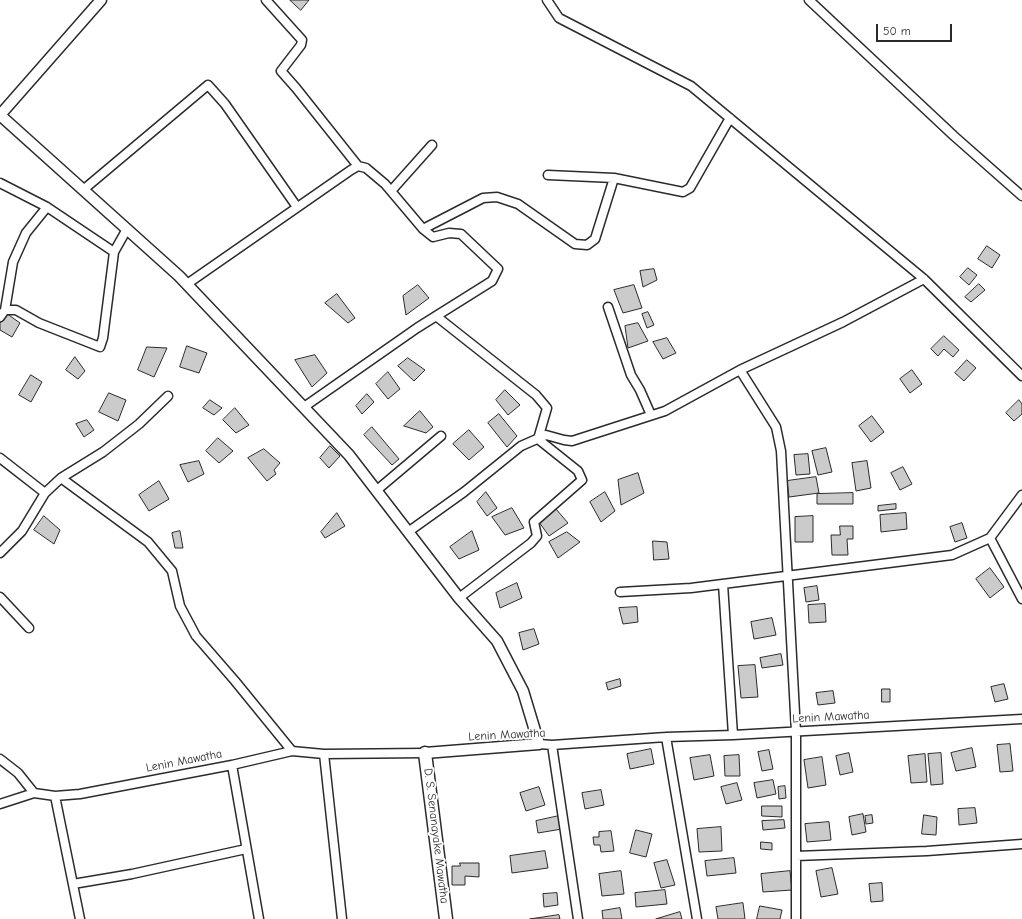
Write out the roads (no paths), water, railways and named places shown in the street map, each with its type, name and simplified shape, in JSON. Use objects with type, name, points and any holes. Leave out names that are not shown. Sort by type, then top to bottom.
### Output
[{"type":"main road","name":"D. S. Senanayake Mawatha","points":[[425,753],[446,919]]},
{"type":"street","points":[[100,0],[0,116],[179,276],[349,455],[459,598],[497,641],[522,691],[539,744]]},
{"type":"street","points":[[266,0],[302,40],[301,45],[281,71],[358,166],[366,168],[385,184],[423,229],[433,237],[449,233],[461,234],[498,269],[492,281],[436,316],[304,407]]},
{"type":"street","points":[[547,0],[559,18],[692,86],[924,279],[1022,376]]},
{"type":"street","points":[[810,0],[954,136],[1022,196]]},
{"type":"street","points":[[83,190],[208,86],[225,104],[297,207]]},
{"type":"street","points":[[548,175],[614,178],[683,192],[690,188],[730,118]]},
{"type":"street","points":[[391,191],[432,145]]},
{"type":"street","points":[[187,284],[358,166]]},
{"type":"street","points":[[423,229],[483,198],[497,197],[518,204],[575,244],[587,245],[595,239],[614,178]]},
{"type":"street","points":[[0,183],[47,207],[114,252]]},
{"type":"street","points":[[47,207],[26,233],[13,262],[2,314],[16,310],[39,323],[100,347],[103,338],[114,252],[127,229]]},
{"type":"street","points":[[408,532],[464,492],[521,446],[546,435],[572,441],[665,410],[740,370],[844,322],[924,279]]},
{"type":"street","points":[[608,307],[631,374],[652,415]]},
{"type":"street","points":[[436,316],[536,396],[547,408],[538,439]]},
{"type":"street","points":[[740,370],[776,427],[781,452],[796,732],[796,919]]},
{"type":"street","points":[[0,553],[22,531],[45,493],[61,478],[109,447],[139,424],[168,396]]},
{"type":"street","points":[[377,490],[441,436]]},
{"type":"street","points":[[459,598],[532,543],[537,536],[534,522],[582,480],[578,471],[538,439]]},
{"type":"street","points":[[0,458],[45,493]]},
{"type":"street","points":[[61,478],[148,542],[172,571],[180,606],[196,636],[292,751]]},
{"type":"street","points":[[620,592],[691,588],[952,555],[990,538],[1022,495]]},
{"type":"street","points":[[990,538],[1022,599]]},
{"type":"street","points":[[723,584],[733,735]]},
{"type":"street","points":[[0,597],[29,628]]},
{"type":"street","name":"Lenin Mawatha","points":[[34,792],[55,796],[80,794],[232,765],[292,751],[324,754],[425,753],[539,744],[552,745],[666,737],[796,732],[1022,719]]},
{"type":"street","points":[[666,737],[697,919]]},
{"type":"street","points":[[552,745],[578,919]]},
{"type":"street","points":[[324,754],[342,919]]},
{"type":"street","points":[[0,759],[18,773],[34,792],[0,804]]},
{"type":"street","points":[[232,765],[259,919]]},
{"type":"street","points":[[55,796],[80,919]]},
{"type":"street","points":[[796,856],[927,851],[1022,844]]},
{"type":"street","points":[[73,884],[132,874],[246,850]]}]
